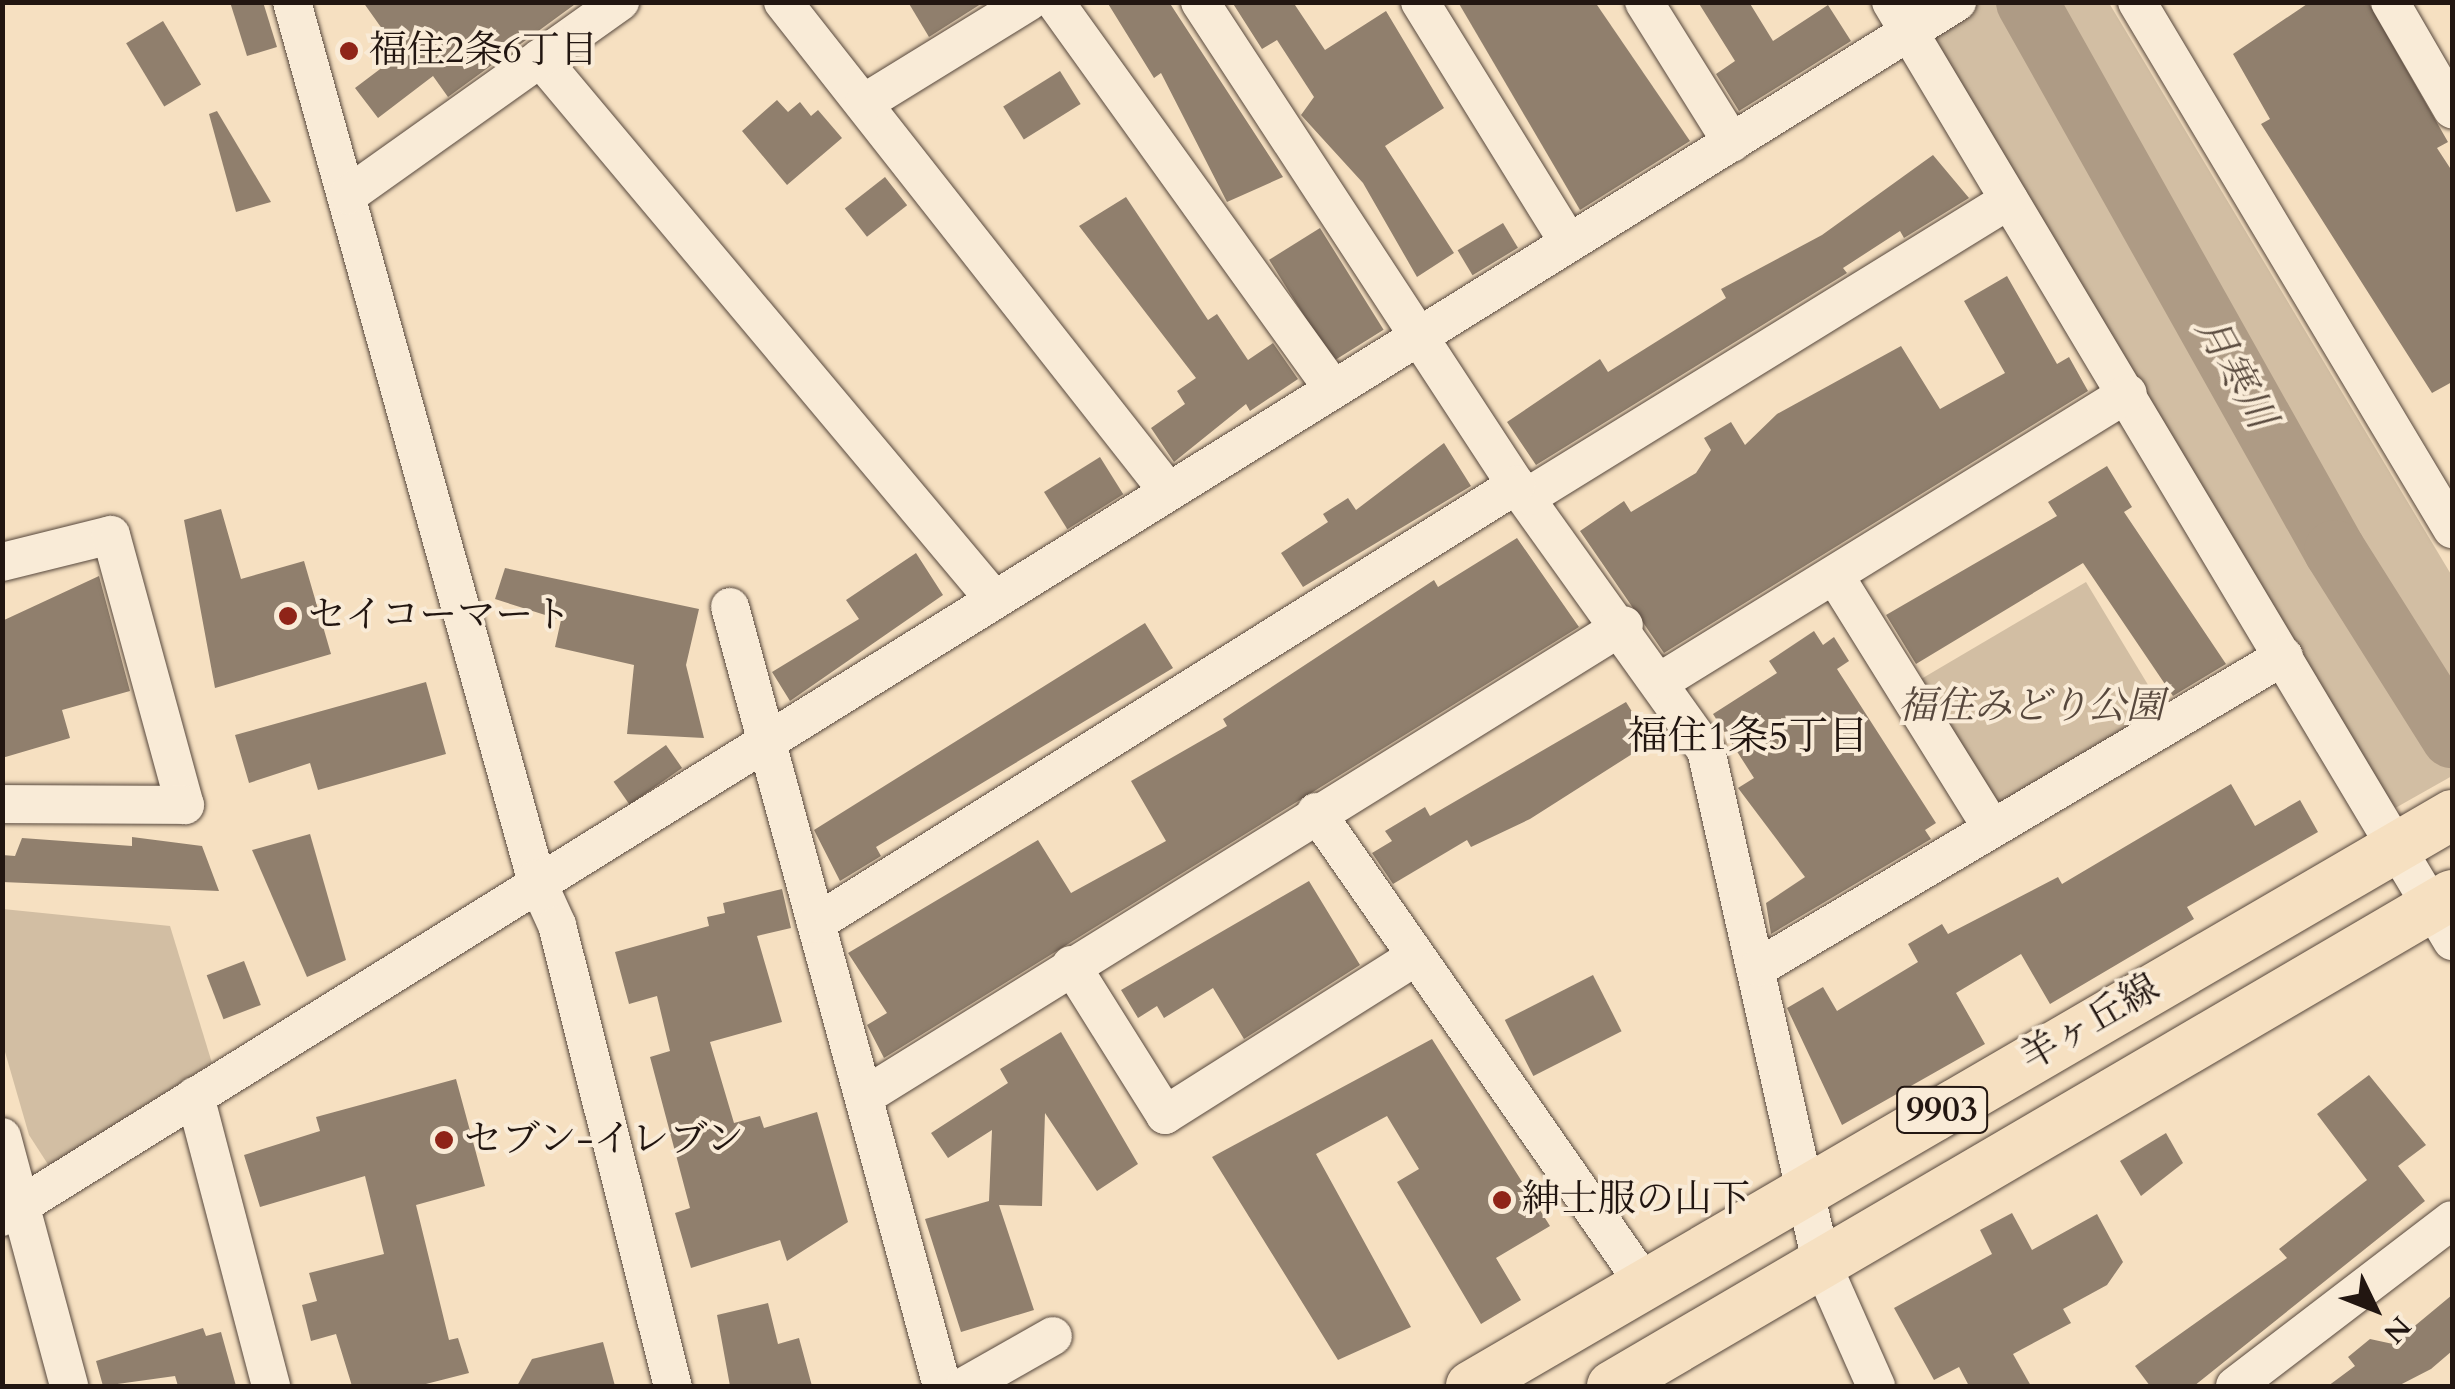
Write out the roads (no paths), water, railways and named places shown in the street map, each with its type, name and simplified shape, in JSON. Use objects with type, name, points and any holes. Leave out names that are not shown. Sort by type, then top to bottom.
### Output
[{"type":"main road","name":"羊ヶ丘線","points":[[1470,1386],[2420,832]]},
{"type":"main road","name":"羊ヶ丘線","points":[[1630,1381],[1821,1262],[2446,914]]},
{"type":"street","points":[[292,2],[536,879],[557,925],[673,1386]]},
{"type":"street","points":[[348,195],[620,2]]},
{"type":"street","points":[[783,2],[1167,490]]},
{"type":"street","points":[[864,102],[1028,2]]},
{"type":"street","points":[[1055,2],[1332,387]]},
{"type":"street","points":[[1200,2],[1422,333],[1522,491],[1624,625],[1706,750],[1758,966],[1821,1262],[1876,1386]]},
{"type":"street","points":[[1420,2],[1569,243]]},
{"type":"street","points":[[1644,2],[1732,143]]},
{"type":"street","points":[[2390,2],[2452,109]]},
{"type":"street","points":[[12,1212],[536,879],[1732,143],[1900,18],[1952,6]]},
{"type":"street","points":[[2152,8],[2452,529]]},
{"type":"street","points":[[1900,18],[2284,656],[2420,832],[2446,914]]},
{"type":"street","points":[[540,58],[993,598]]},
{"type":"street","points":[[816,923],[1522,491],[2009,200]]},
{"type":"street","points":[[1663,680],[2128,393]]},
{"type":"street","points":[[2,562],[111,535],[185,805],[2,804]]},
{"type":"street","points":[[1836,576],[1992,828]]},
{"type":"street","points":[[730,607],[942,1386]]},
{"type":"street","points":[[865,1096],[1316,812],[1624,625]]},
{"type":"street","points":[[1758,966],[2284,656]]},
{"type":"street","points":[[1316,812],[1644,1283]]},
{"type":"street","points":[[1071,965],[1165,1114],[1415,957]]},
{"type":"street","points":[[194,1096],[271,1386]]},
{"type":"street","points":[[2,1137],[12,1212],[68,1386]]},
{"type":"street","points":[[2235,1386],[2452,1220]]},
{"type":"street","points":[[965,1386],[1053,1336]]},
{"type":"waterway","name":"月寒川","points":[[2027,2],[2335,551],[2452,737]]},
{"type":"place","name":"福住2条6丁目","points":[[349,51]]},
{"type":"place","name":"セイコーマート","points":[[288,616]]},
{"type":"place","name":"セブン-イレブン","points":[[444,1140]]},
{"type":"place","name":"紳士服の山下","points":[[1502,1200]]},
{"type":"district","name":"福住1条5丁目","points":[[1748,737]]},
{"type":"park label","name":"福住みどり公園","points":[[2031,707]]}]
